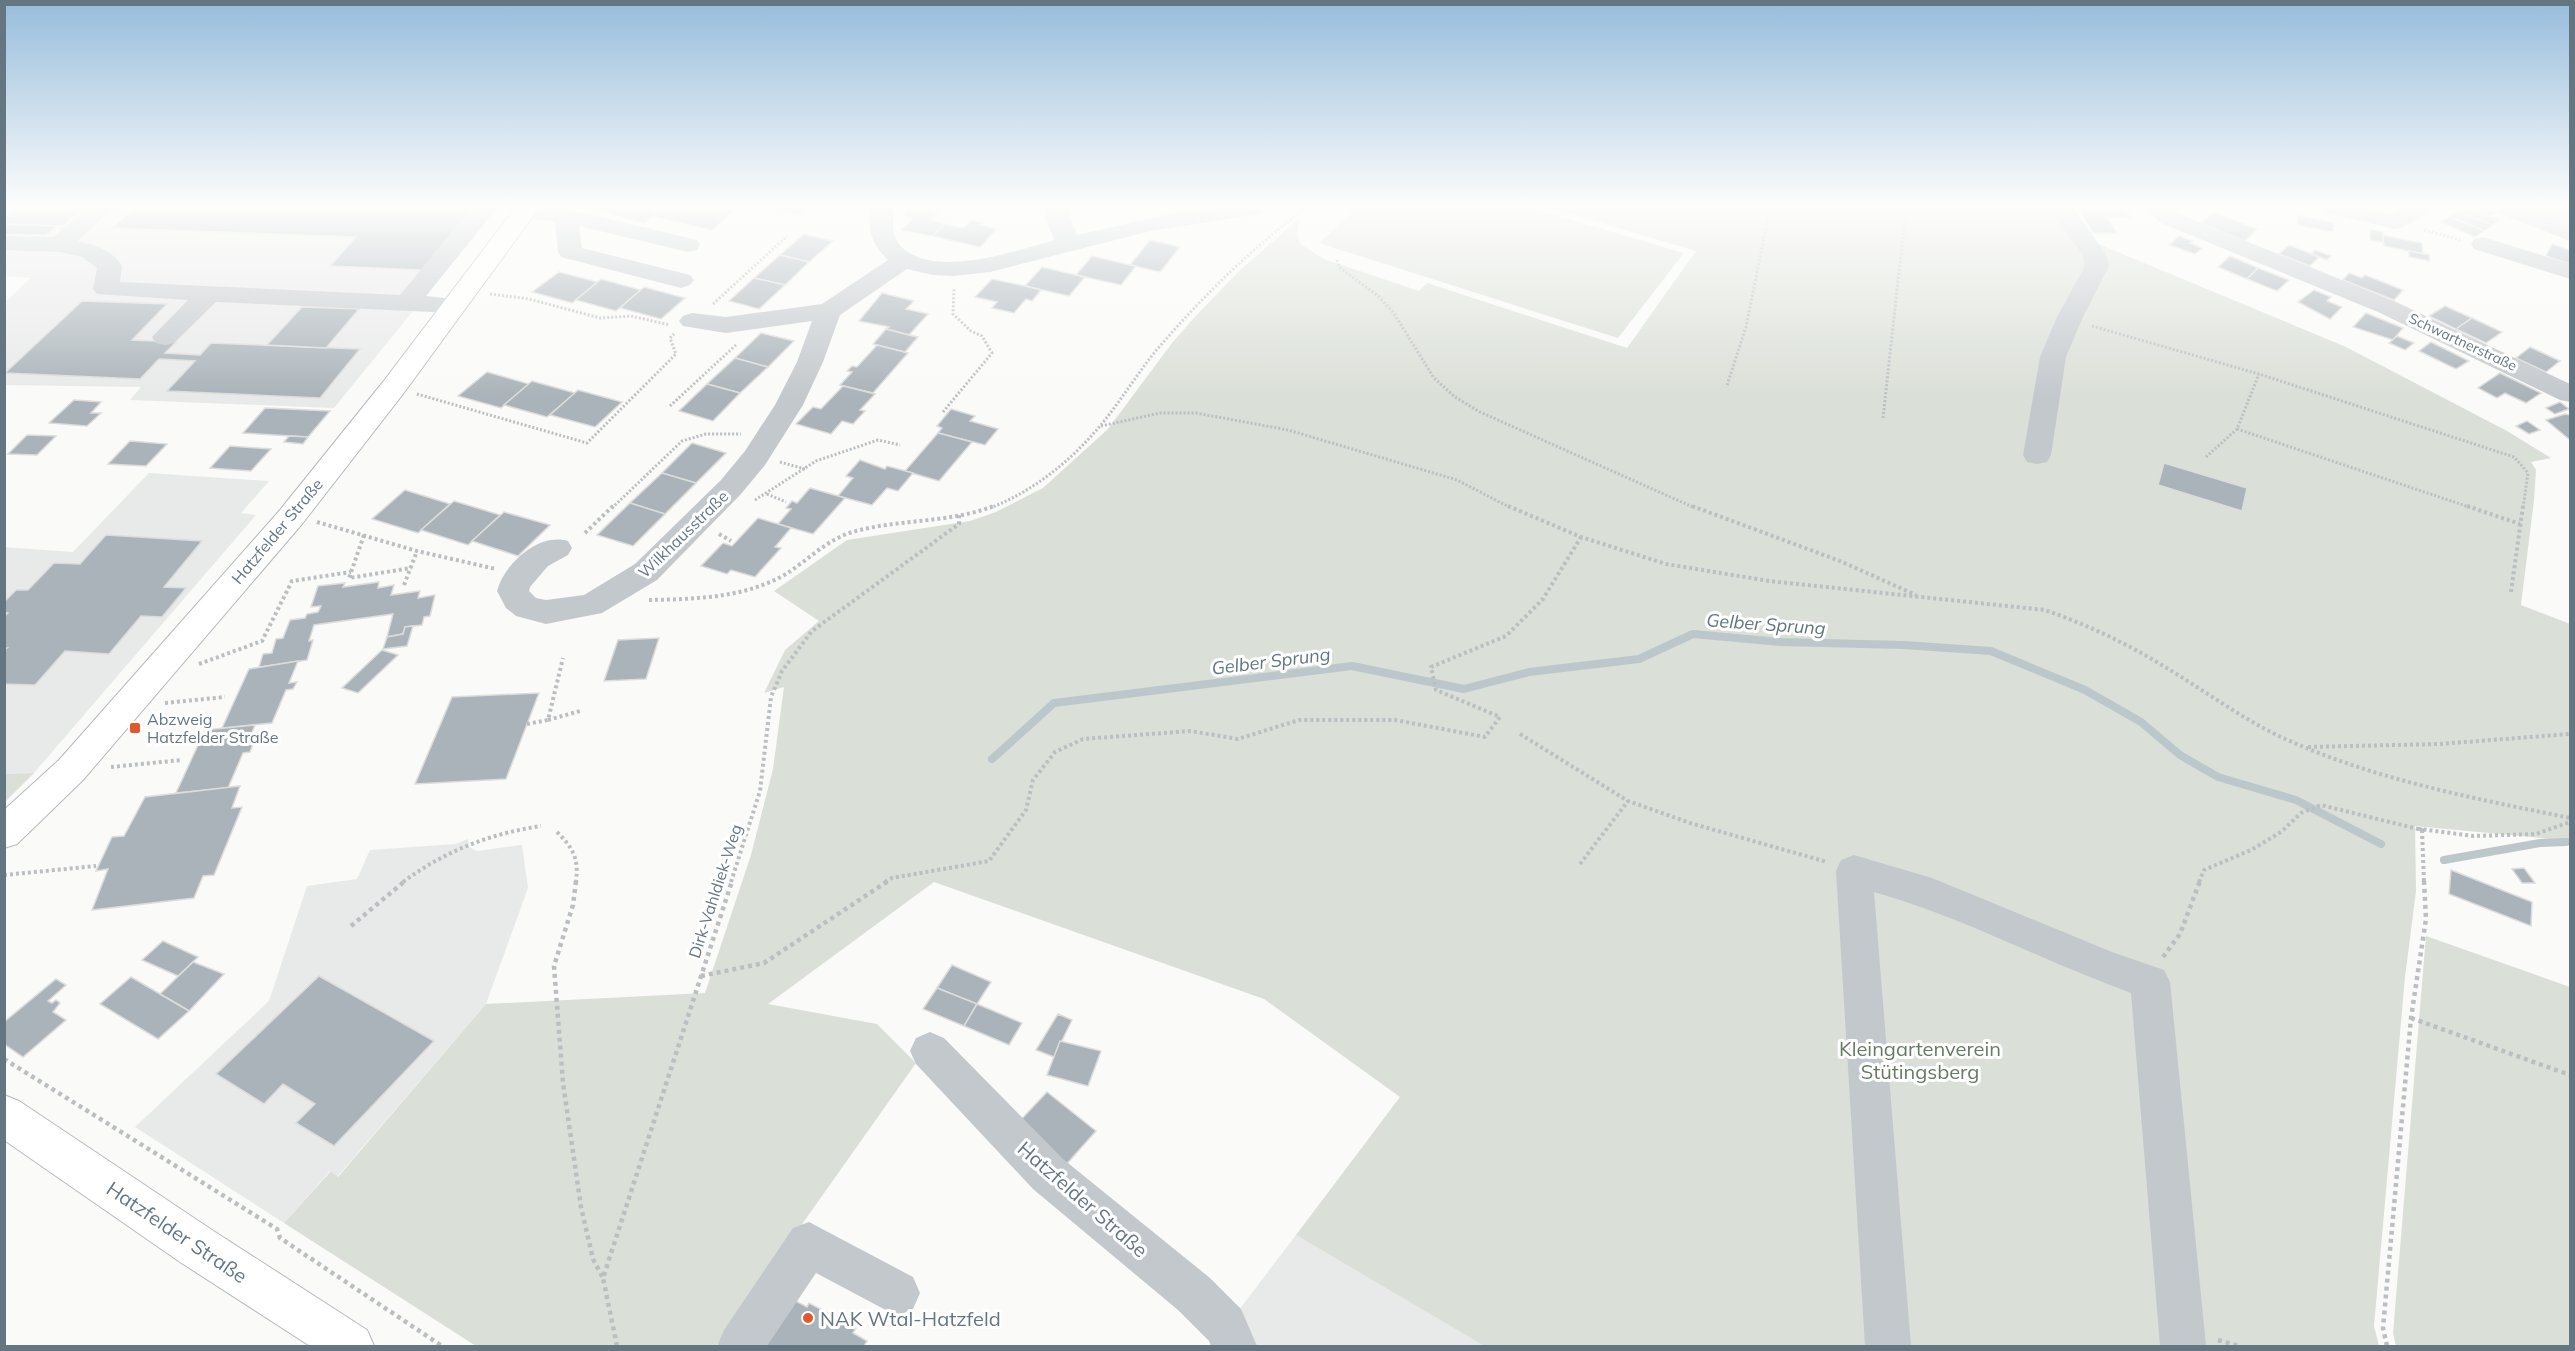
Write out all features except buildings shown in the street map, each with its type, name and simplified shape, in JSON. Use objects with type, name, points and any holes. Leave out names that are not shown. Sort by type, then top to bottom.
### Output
[{"type":"main road","name":"Hatzfelder Straße","points":[[4,833],[71,770],[291,517],[393,388],[480,271]]},
{"type":"main road","name":"Hatzfelder Straße","points":[[4,1115],[196,1246],[351,1347]]},
{"type":"street","points":[[109,271],[106,289],[407,303],[458,300]]},
{"type":"street","points":[[407,303],[433,271]]},
{"type":"street","points":[[646,271],[681,280]]},
{"type":"street","points":[[692,321],[726,325],[829,312],[888,271]]},
{"type":"street","points":[[2037,455],[2053,357],[2069,319],[2094,271]]},
{"type":"street","name":"Schwartnerstraße","points":[[2299,271],[2387,307],[2571,394]]},
{"type":"street","points":[[165,337],[209,294]]},
{"type":"street","name":"Wilkhausstraße","points":[[557,548],[537,558],[515,583],[513,591],[517,600],[527,608],[546,612],[591,605],[646,572],[731,488],[755,458],[789,405],[810,362],[829,312]]},
{"type":"street","points":[[1888,1347],[1854,872],[1919,889],[2104,966],[2150,982],[2183,1347]]},
{"type":"street","name":"Hatzfelder Straße","points":[[930,1051],[1048,1174],[1194,1294],[1225,1325],[1234,1347]]},
{"type":"street","points":[[740,1347],[809,1244],[897,1293]]},
{"type":"path","points":[[393,388],[587,443],[676,354],[670,338],[748,271]]},
{"type":"path","points":[[943,412],[992,353],[982,336],[971,331],[953,314],[952,298],[961,271]]},
{"type":"path","points":[[643,600],[740,593],[783,576],[838,538],[854,531],[973,514],[1010,499],[1048,474],[1101,426],[1144,365],[1187,315],[1233,271]]},
{"type":"path","points":[[1344,271],[1378,296],[1393,312],[1434,378],[1455,397],[1480,412],[1702,511],[1839,561],[1919,597]]},
{"type":"path","points":[[1727,385],[1746,327],[1757,271]]},
{"type":"path","points":[[1883,418],[1899,271]]},
{"type":"path","points":[[458,300],[510,296],[600,318],[631,316],[666,326],[692,321]]},
{"type":"path","points":[[670,406],[751,331],[780,317]]},
{"type":"path","points":[[2069,319],[2259,374],[2514,457],[2526,467],[2528,473],[2511,592]]},
{"type":"path","points":[[2206,457],[2237,429],[2259,374]]},
{"type":"path","points":[[1101,426],[1160,413],[1196,414],[1288,430],[1457,480],[1519,512],[1633,555],[1702,571],[1769,581],[2045,610],[2075,620],[2144,655],[2249,720],[2305,747],[2410,781],[2571,820]]},
{"type":"path","points":[[2237,429],[2520,524]]},
{"type":"path","points":[[585,533],[682,441],[706,434],[738,434]]},
{"type":"path","points":[[750,502],[816,462],[878,440],[900,445]]},
{"type":"path","points":[[766,494],[786,502]]},
{"type":"path","name":"Dirk-Vahldiek-Weg","points":[[617,1347],[603,1278],[760,790],[771,697],[782,671],[812,631],[959,525],[959,515]]},
{"type":"path","points":[[291,517],[318,522],[417,551],[501,570]]},
{"type":"path","points":[[715,532],[722,526]]},
{"type":"path","points":[[364,535],[349,578],[411,568]]},
{"type":"path","points":[[701,976],[764,963],[892,878],[989,861],[1026,810],[1033,780],[1055,752],[1083,739],[1190,731],[1238,739],[1299,720],[1395,720],[1485,737],[1500,717],[1436,690],[1431,667],[1506,636],[1543,599],[1581,537]]},
{"type":"path","points":[[404,585],[417,551]]},
{"type":"path","points":[[198,665],[262,641],[292,581],[351,572]]},
{"type":"path","points":[[548,720],[563,658]]},
{"type":"path","points":[[126,707],[225,697]]},
{"type":"path","points":[[527,724],[580,711]]},
{"type":"path","points":[[1520,734],[1628,801],[1690,823],[1821,860],[1854,872]]},
{"type":"path","points":[[2305,747],[2500,742],[2571,734]]},
{"type":"path","points":[[71,770],[182,760]]},
{"type":"path","points":[[1580,864],[1628,801]]},
{"type":"path","points":[[2150,982],[2157,964],[2180,934],[2204,870],[2251,850],[2281,832],[2301,813],[2321,805],[2422,830],[2420,829],[2473,836],[2536,834],[2571,820]]},
{"type":"path","points":[[351,926],[400,882],[434,860],[466,844],[512,829],[541,826]]},
{"type":"path","points":[[2387,1347],[2383,1328],[2411,1018],[2427,919],[2422,830]]},
{"type":"path","points":[[557,832],[572,847],[577,872],[573,905],[554,966],[562,1083],[581,1207],[593,1259],[603,1278]]},
{"type":"path","points":[[4,875],[96,866]]},
{"type":"path","points":[[2411,1018],[2571,1075]]},
{"type":"path","points":[[4,1059],[277,1229],[280,1238],[441,1347]]},
{"type":"shaded area","points":[[5,271],[446,271],[334,408],[130,400],[141,387],[5,385],[4,303],[31,278],[5,276]]},
{"type":"shaded area","points":[[149,473],[269,481],[241,513],[256,515],[34,773],[5,774],[4,547],[73,552]]},
{"type":"shaded area","points":[[468,839],[469,847],[477,851],[522,845],[528,888],[486,1004],[337,1177],[330,1171],[284,1223],[135,1127],[269,1001],[307,886],[357,879],[370,850],[455,844]]},
{"type":"shaded area","points":[[1296,1235],[1484,1346],[1248,1346],[1246,1334],[1235,1315]]},
{"type":"green space","name":"Kleingartenverein Stütingsberg","points":[[1239,271],[1360,271],[1419,291],[1427,283],[1627,348],[1682,271],[2163,271],[2346,347],[2507,431],[2551,458],[2531,462],[2536,470],[2534,500],[2521,605],[2570,624],[2570,844],[2562,840],[2415,826],[2416,891],[2405,977],[2374,1326],[2379,1346],[1484,1346],[1296,1235],[1400,1097],[1264,999],[934,882],[768,1004],[877,1024],[916,1063],[716,1346],[476,1346],[284,1223],[331,1171],[338,1177],[486,1004],[705,993],[751,855],[773,769],[784,687],[764,693],[785,650],[819,621],[774,591],[847,540],[970,521],[996,512],[1043,488],[1108,429],[1172,343]]},
{"type":"green space","points":[[1407,271],[1670,271],[1618,338]]},
{"type":"green space","points":[[34,773],[5,802],[5,774]]},
{"type":"green space","points":[[2426,936],[2570,987],[2570,1346],[2396,1346],[2393,1333]]},
{"type":"waterway","name":"Gelber Sprung","points":[[992,759],[1054,703],[1352,666],[1464,689],[1529,672],[1639,659],[1693,634],[1781,642],[1904,645],[1991,651],[2085,690],[2141,722],[2180,755],[2218,777],[2296,800],[2381,844]]},
{"type":"waterway","name":"Gelber Sprung","points":[[2444,860],[2540,843],[2566,842]]},
{"type":"place","name":"Abzweig Hatzfelder Straße","points":[[135,728]]},
{"type":"place","name":"NAK Wtal-Hatzfeld","points":[[808,1318]]}]
